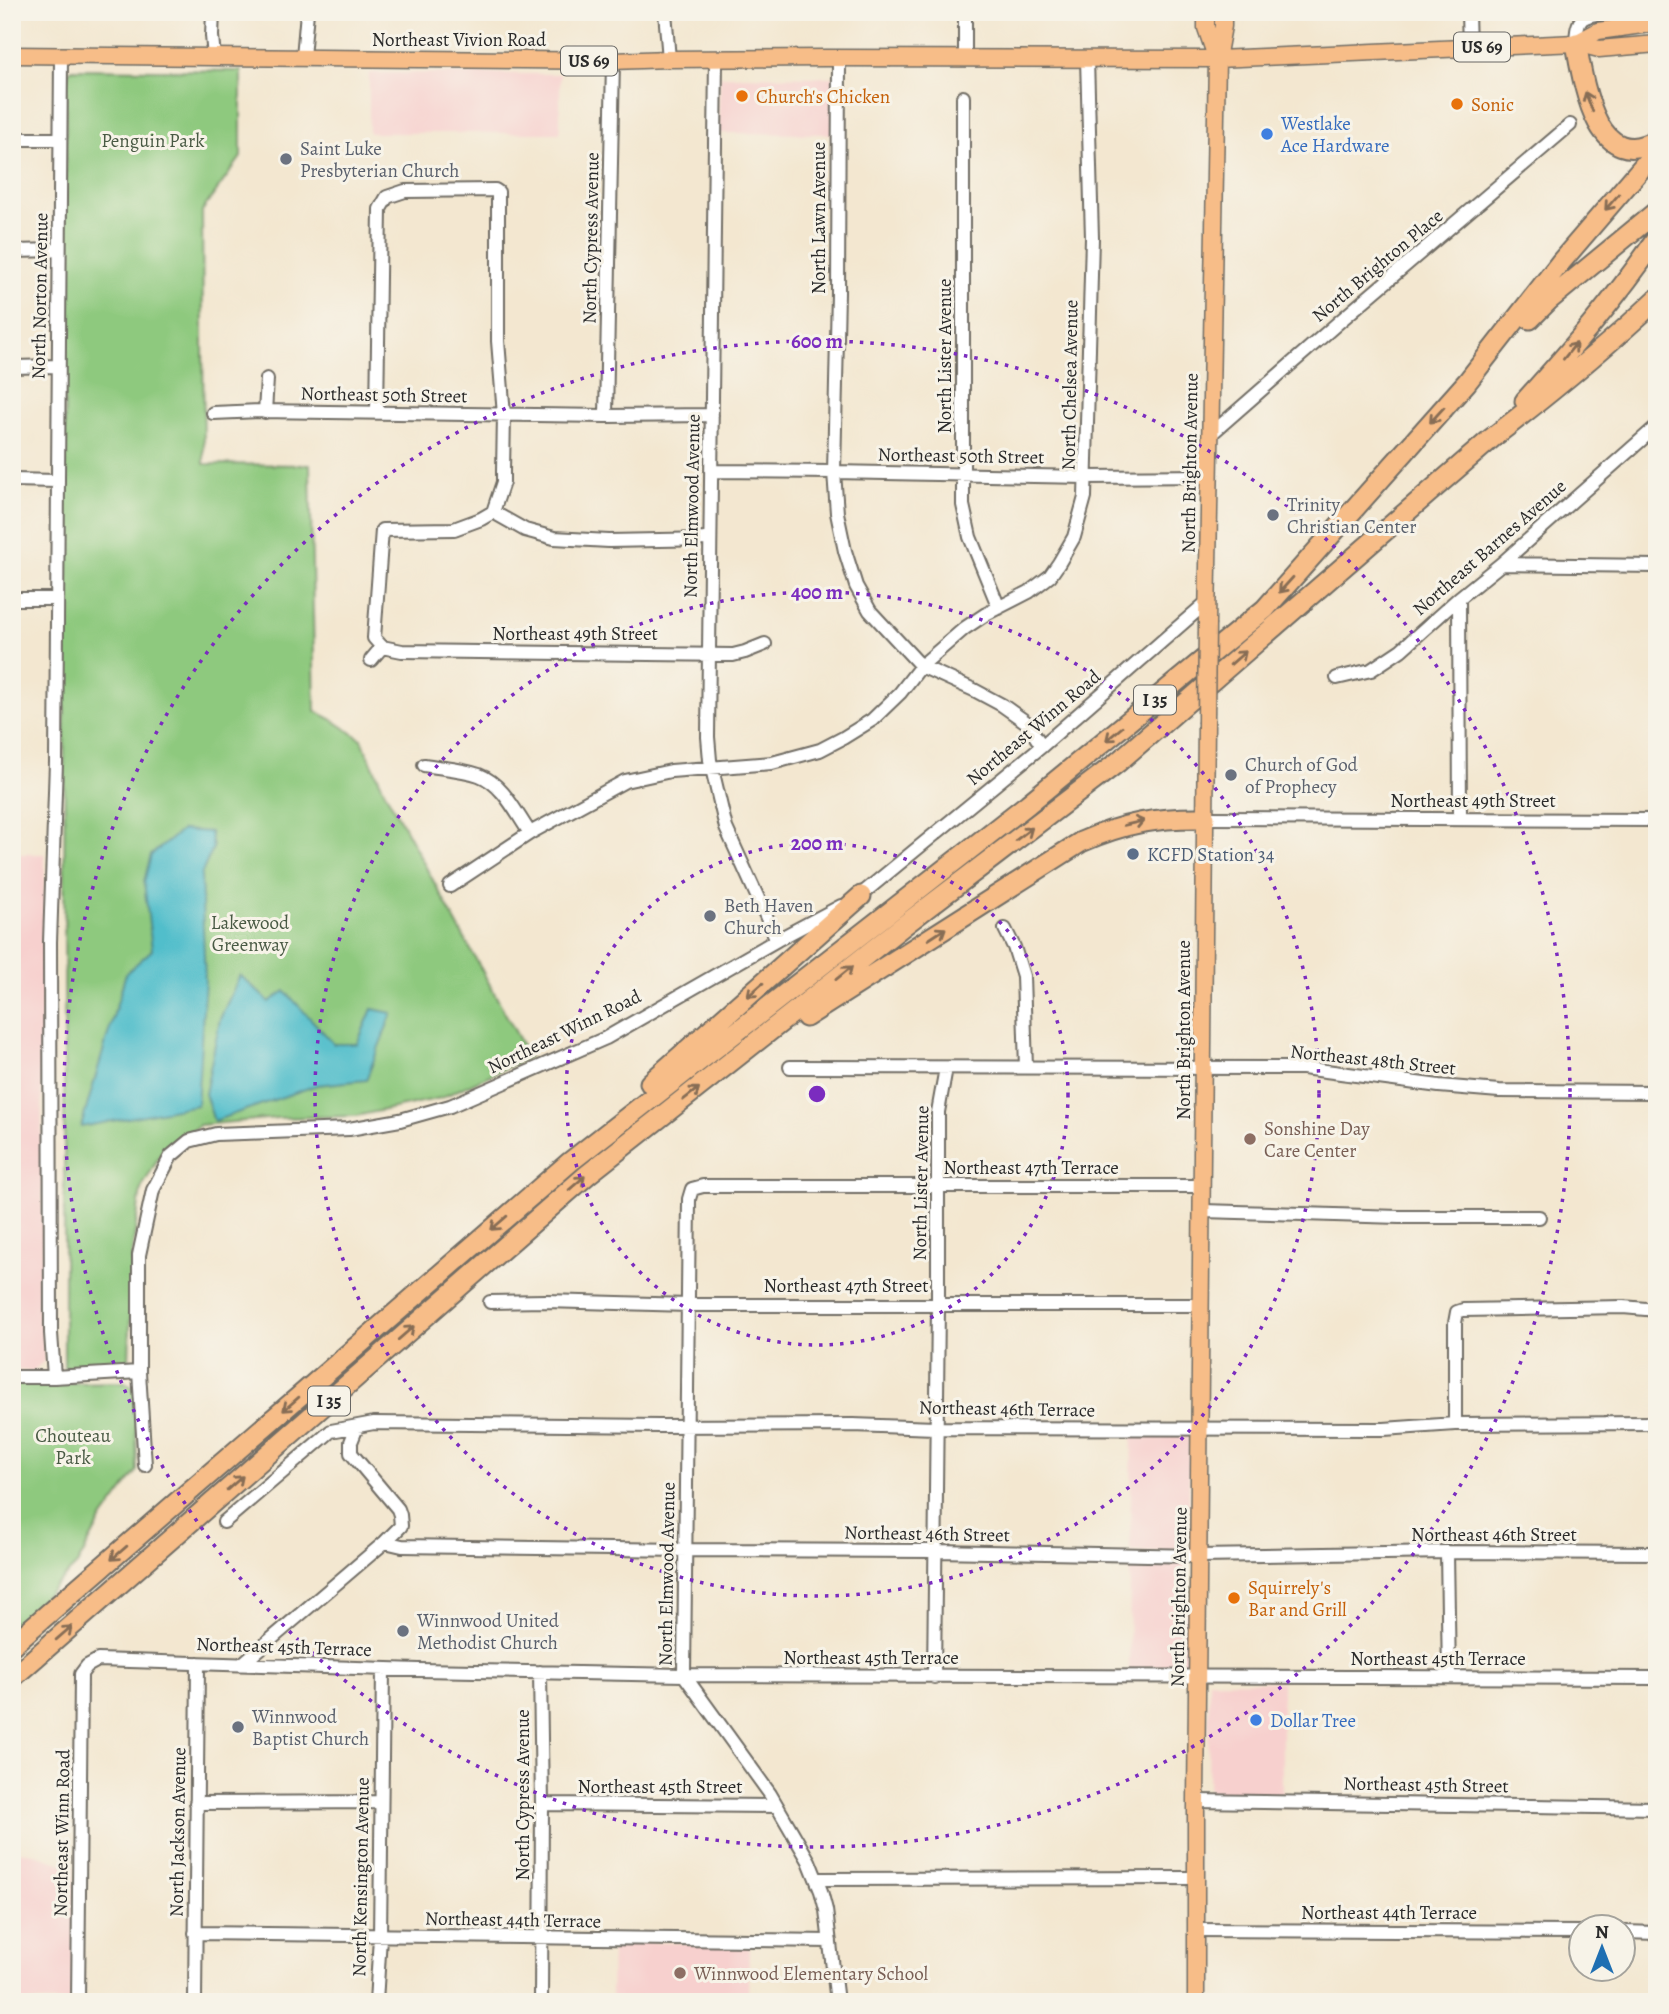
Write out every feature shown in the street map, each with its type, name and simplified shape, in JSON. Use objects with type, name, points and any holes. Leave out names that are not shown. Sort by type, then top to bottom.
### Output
[{"type":"highway","points":[[1576,43],[1583,86],[1602,130],[1617,144],[1625,146],[1640,146],[1657,139]]},
{"type":"highway","name":"I 35","points":[[12,1645],[569,1162],[1028,804],[1265,609],[1467,382],[1560,263],[1657,150]]},
{"type":"highway","points":[[1467,382],[1548,300],[1657,211]]},
{"type":"highway","name":"I 35","points":[[12,1678],[587,1175],[903,926],[1118,762],[1492,439],[1559,364],[1635,272],[1657,238]]},
{"type":"highway","points":[[1492,439],[1565,381],[1657,299]]},
{"type":"highway","points":[[733,1061],[1081,842],[1114,829],[1149,820],[1205,818]]},
{"type":"highway","points":[[569,1162],[592,1134],[861,896]]},
{"type":"main road","name":"North Brighton Avenue","points":[[1206,12],[1206,28],[1217,59]]},
{"type":"main road","name":"North Brighton Avenue","points":[[1196,2002],[1195,1801],[1201,1429],[1207,602],[1217,59],[1223,12]]},
{"type":"main road","name":"Northeast Vivion Road","points":[[1576,43],[1598,31],[1657,23]]},
{"type":"main road","name":"Northeast Vivion Road","points":[[12,55],[613,61],[965,57],[1217,59],[1576,43],[1599,49],[1657,44]]},
{"type":"street","points":[[213,12],[214,57]]},
{"type":"street","points":[[303,57],[307,12]]},
{"type":"street","points":[[665,12],[669,59]]},
{"type":"street","points":[[965,12],[965,57]]},
{"type":"street","points":[[1468,12],[1469,48]]},
{"type":"street","points":[[1576,43],[1576,29],[1581,18],[1606,12]]},
{"type":"street","name":"North Norton Avenue","points":[[54,1377],[51,1333],[50,942],[56,762],[61,56]]},
{"type":"street","name":"North Lawn Avenue","points":[[839,58],[834,472],[841,532],[856,586],[870,611],[921,666],[1002,705],[1026,722],[1042,746]]},
{"type":"street","name":"North Elmwood Avenue","points":[[716,59],[708,737],[726,828],[777,940]]},
{"type":"street","name":"North Chelsea Avenue","points":[[450,886],[530,833],[625,781],[671,771],[772,763],[820,750],[872,720],[900,693],[921,666],[975,620],[1029,592],[1050,576],[1071,544],[1080,522],[1085,497],[1091,238],[1087,59]]},
{"type":"street","name":"North Cypress Avenue","points":[[606,416],[613,61]]},
{"type":"street","name":"North Lister Avenue","points":[[962,97],[963,505],[970,537],[999,608]]},
{"type":"street","name":"North Brighton Place","points":[[1211,434],[1570,125]]},
{"type":"street","points":[[12,139],[60,139]]},
{"type":"street","points":[[371,660],[382,648],[374,638],[382,530],[454,529],[481,519],[493,512],[503,482],[504,415],[498,341],[501,189],[405,191],[387,197],[380,209],[377,412]]},
{"type":"street","points":[[12,251],[59,250]]},
{"type":"street","points":[[12,367],[57,366]]},
{"type":"street","points":[[265,412],[267,379]]},
{"type":"street","name":"Northeast 50th Street","points":[[213,413],[712,415]]},
{"type":"street","name":"Northeast Barnes Avenue","points":[[1337,678],[1371,670],[1401,650],[1657,426]]},
{"type":"street","name":"Northeast 50th Street","points":[[711,471],[1086,477],[1210,476]]},
{"type":"street","points":[[12,480],[57,481]]},
{"type":"street","points":[[493,512],[525,530],[554,538],[609,541],[710,539]]},
{"type":"street","points":[[1501,564],[1657,566]]},
{"type":"street","points":[[1459,598],[1460,818]]},
{"type":"street","points":[[12,599],[56,599]]},
{"type":"street","name":"Northeast Winn Road","points":[[145,1465],[139,1372],[139,1255],[153,1190],[171,1156],[189,1141],[216,1134],[349,1129],[400,1121],[450,1106],[606,1038],[777,940],[861,896],[1042,746],[1207,602]]},
{"type":"street","name":"Northeast 49th Street","points":[[382,648],[402,651],[733,655],[765,643]]},
{"type":"street","points":[[424,765],[475,774],[488,779],[501,790],[530,833]]},
{"type":"street","name":"Northeast 49th Street","points":[[1205,818],[1657,820]]},
{"type":"street","points":[[1005,929],[1023,976],[1026,1067]]},
{"type":"street","name":"Northeast 48th Street","points":[[790,1067],[1303,1068],[1499,1091],[1657,1092]]},
{"type":"street","name":"North Lister Avenue","points":[[934,1676],[938,1112],[946,1068]]},
{"type":"street","name":"Northeast 47th Terrace","points":[[692,1189],[704,1186],[1203,1186]]},
{"type":"street","name":"North Elmwood Avenue","points":[[692,1189],[689,1199],[684,1675],[753,1768],[810,1861],[826,1910],[837,2002]]},
{"type":"street","points":[[1203,1212],[1539,1217]]},
{"type":"street","name":"Northeast 47th Street","points":[[490,1302],[1202,1305]]},
{"type":"street","points":[[1455,1424],[1457,1312],[1610,1307],[1657,1310]]},
{"type":"street","points":[[12,1377],[139,1372]]},
{"type":"street","name":"Northeast 46th Terrace","points":[[224,1522],[331,1431],[374,1423],[1384,1429],[1455,1424],[1657,1423]]},
{"type":"street","points":[[242,1664],[386,1542],[401,1526],[398,1509],[351,1454],[351,1442],[357,1427]]},
{"type":"street","name":"Northeast 46th Street","points":[[386,1542],[402,1546],[1199,1556],[1447,1552],[1657,1553]]},
{"type":"street","points":[[1447,1552],[1449,1677]]},
{"type":"street","name":"Northeast 45th Terrace","points":[[87,1666],[98,1660],[684,1675],[1657,1678]]},
{"type":"street","name":"North Jackson Avenue","points":[[195,2002],[198,1663]]},
{"type":"street","name":"Northeast Winn Road","points":[[78,2002],[81,1674],[87,1666]]},
{"type":"street","name":"North Kensington Avenue","points":[[376,2002],[380,1937],[383,1669]]},
{"type":"street","name":"North Cypress Avenue","points":[[540,1671],[541,2002]]},
{"type":"street","name":"Northeast 45th Street","points":[[1195,1801],[1601,1805],[1657,1808]]},
{"type":"street","points":[[196,1803],[382,1802]]},
{"type":"street","name":"Northeast 45th Street","points":[[542,1804],[777,1806]]},
{"type":"street","points":[[817,1879],[1196,1878]]},
{"type":"street","name":"Northeast 44th Terrace","points":[[1196,1930],[1568,1932]]},
{"type":"street","points":[[1638,1932],[1657,1933]]},
{"type":"street","name":"Northeast 44th Terrace","points":[[195,1933],[830,1941]]},
{"type":"shaded area","points":[[369,73],[560,74],[560,133],[369,133]]},
{"type":"shaded area","points":[[720,76],[834,77],[833,134],[718,133]]},
{"type":"shaded area","points":[[12,854],[45,854],[41,1036],[44,1361],[33,1371],[12,1370]]},
{"type":"shaded area","points":[[1132,1432],[1188,1435],[1190,1438],[1188,1544],[1183,1551],[1130,1552]]},
{"type":"shaded area","points":[[1130,1559],[1188,1564],[1188,1661],[1182,1673],[1129,1673]]},
{"type":"shaded area","points":[[1209,1681],[1282,1682],[1282,1796],[1208,1794]]},
{"type":"shaded area","points":[[12,1851],[29,1852],[74,1867],[73,2002],[12,2002]]},
{"type":"shaded area","name":"Winnwood Elementary School","points":[[612,1942],[749,1944],[748,2002],[611,2002]]},
{"type":"green space","name":"Lakewood Greenway","points":[[69,71],[241,71],[241,157],[202,211],[204,464],[310,465],[315,711],[361,739],[384,790],[529,1057],[441,1098],[356,1116],[277,1118],[200,1125],[164,1148],[141,1189],[132,1253],[129,1363],[64,1368],[65,211],[66,86]]},
{"type":"green space","name":"Chouteau Park","points":[[125,1382],[135,1389],[137,1471],[100,1522],[77,1565],[12,1628],[12,1384]]},
{"type":"water","points":[[182,830],[210,832],[213,848],[201,875],[205,980],[197,1105],[81,1127],[126,973],[152,950],[144,882],[151,855]]},
{"type":"water","points":[[240,975],[269,1002],[285,991],[334,1044],[357,1044],[372,1009],[392,1013],[366,1080],[317,1085],[214,1121],[205,1094],[220,1019]]},
{"type":"place","name":"Church's Chicken","points":[[742,96]]},
{"type":"place","name":"Sonic","points":[[1457,104]]},
{"type":"place","name":"Westlake Ace Hardware","points":[[1267,134]]},
{"type":"place","name":"Saint Luke Presbyterian Church","points":[[286,159]]},
{"type":"place","name":"Trinity Christian Center","points":[[1273,515]]},
{"type":"place","name":"Church of God of Prophecy","points":[[1231,775]]},
{"type":"place","name":"KCFD Station 34","points":[[1133,854]]},
{"type":"place","name":"Beth Haven Church","points":[[710,916]]},
{"type":"place","name":"Sonshine Day Care Center","points":[[1250,1139]]},
{"type":"place","name":"Squirrely's Bar and Grill","points":[[1234,1598]]},
{"type":"place","name":"Winnwood United Methodist Church","points":[[403,1631]]},
{"type":"place","name":"Dollar Tree","points":[[1256,1720]]},
{"type":"place","name":"Winnwood Baptist Church","points":[[238,1727]]},
{"type":"place","name":"Winnwood Elementary School","points":[[680,1973]]},
{"type":"park label","name":"Penguin Park","points":[[153,140]]}]
